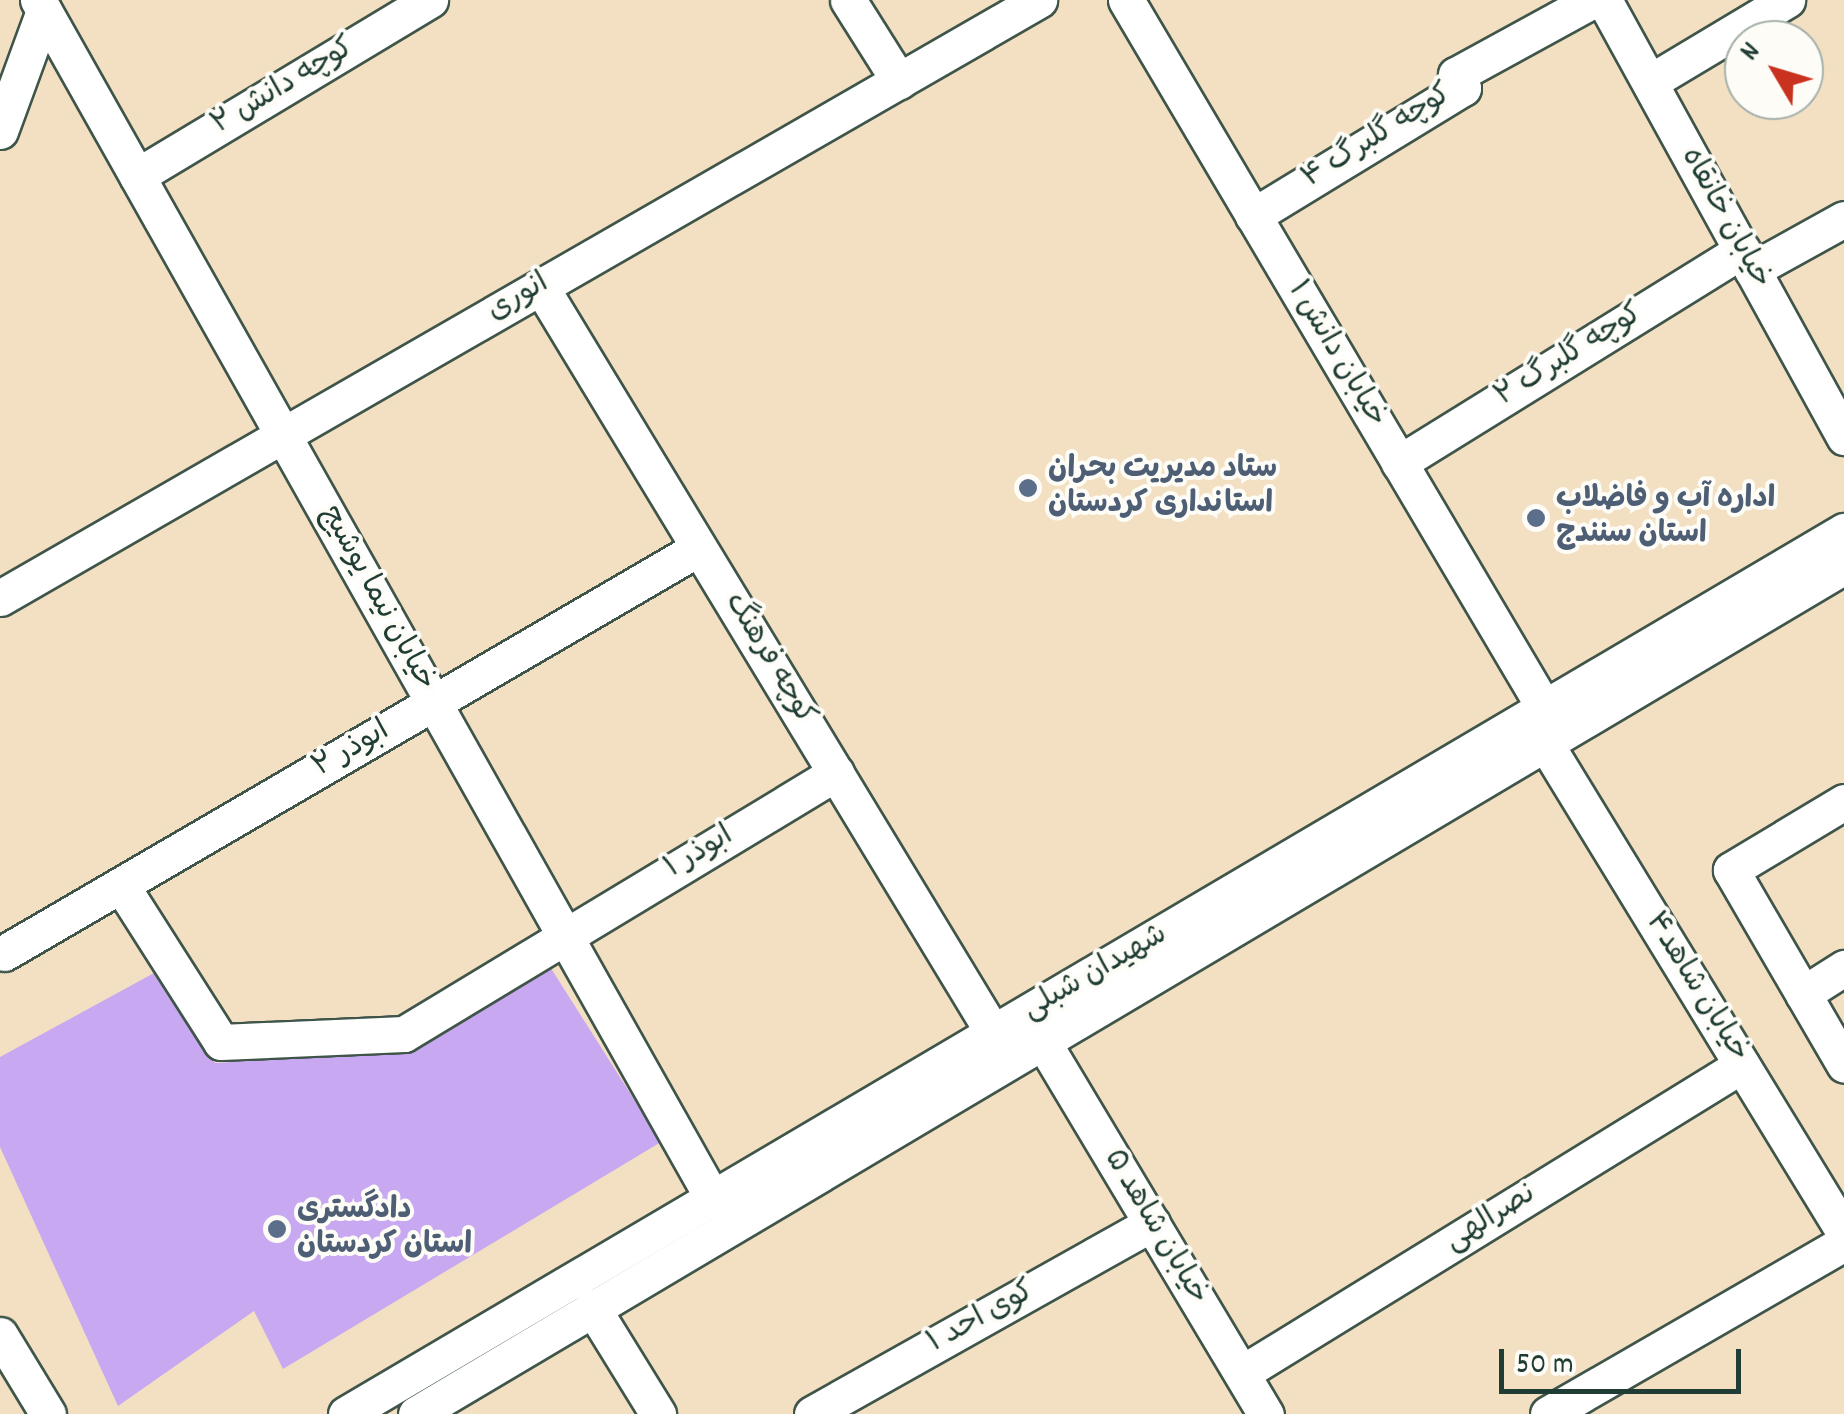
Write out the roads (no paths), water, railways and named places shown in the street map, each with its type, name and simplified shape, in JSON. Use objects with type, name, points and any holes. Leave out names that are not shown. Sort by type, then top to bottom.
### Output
[{"type":"street","name":"کوچه دانش ۲","points":[[137,176],[430,0]]},
{"type":"street","points":[[848,0],[898,80]]},
{"type":"street","name":"انوری","points":[[0,598],[1039,0]]},
{"type":"street","name":"خیابان دانش ۱","points":[[1126,0],[1400,463],[1546,726]]},
{"type":"street","name":"کوچه گلبرگ ۴","points":[[1253,216],[1463,88],[1456,75],[1592,0]]},
{"type":"street","name":"خیابان خانقاه","points":[[1604,0],[1842,427]]},
{"type":"street","points":[[1650,82],[1787,0]]},
{"type":"street","name":"خیابان نیما یوشیج","points":[[42,5],[713,1198]]},
{"type":"street","points":[[0,131],[42,5]]},
{"type":"street","name":"کوچه گلبرگ ۲","points":[[1400,463],[1747,260],[1844,219]]},
{"type":"street","name":"کوچه فرهنگ","points":[[541,287],[994,1034]]},
{"type":"street","name":"شهیدان شبلی","points":[[416,1414],[1042,1042],[1546,726],[1844,530]]},
{"type":"street","name":"ابوذر ۲","points":[[4,953],[700,548]]},
{"type":"street","name":"شهیدان شبلی","points":[[346,1414],[994,1034],[1546,726],[1844,566]]},
{"type":"street","name":"خیابان شاهد۴","points":[[1546,726],[1742,1065],[1844,1232]]},
{"type":"street","name":"ابوذر ۱","points":[[120,885],[221,1042],[404,1034],[836,773]]},
{"type":"street","points":[[1844,802],[1732,870],[1844,1064]]},
{"type":"street","points":[[1803,994],[1844,968]]},
{"type":"street","name":"خیابان شاهد ۵","points":[[1042,1042],[1266,1414]]},
{"type":"street","name":"نصرالهی","points":[[1242,1373],[1742,1065]]},
{"type":"street","name":"کوی احد ۱","points":[[812,1414],[1152,1223]]},
{"type":"street","points":[[1548,1414],[1844,1243]]},
{"type":"street","points":[[592,1307],[658,1414]]},
{"type":"street","points":[[0,1335],[48,1414]]},
{"type":"place","name":"ستاد مدیریت بحران استانداری کردستان","points":[[1028,488]]},
{"type":"place","name":"اداره آب و فاضلاب استان سنندج","points":[[1536,518]]},
{"type":"place","name":"دادگستری استان کردستان","points":[[277,1229]]}]
